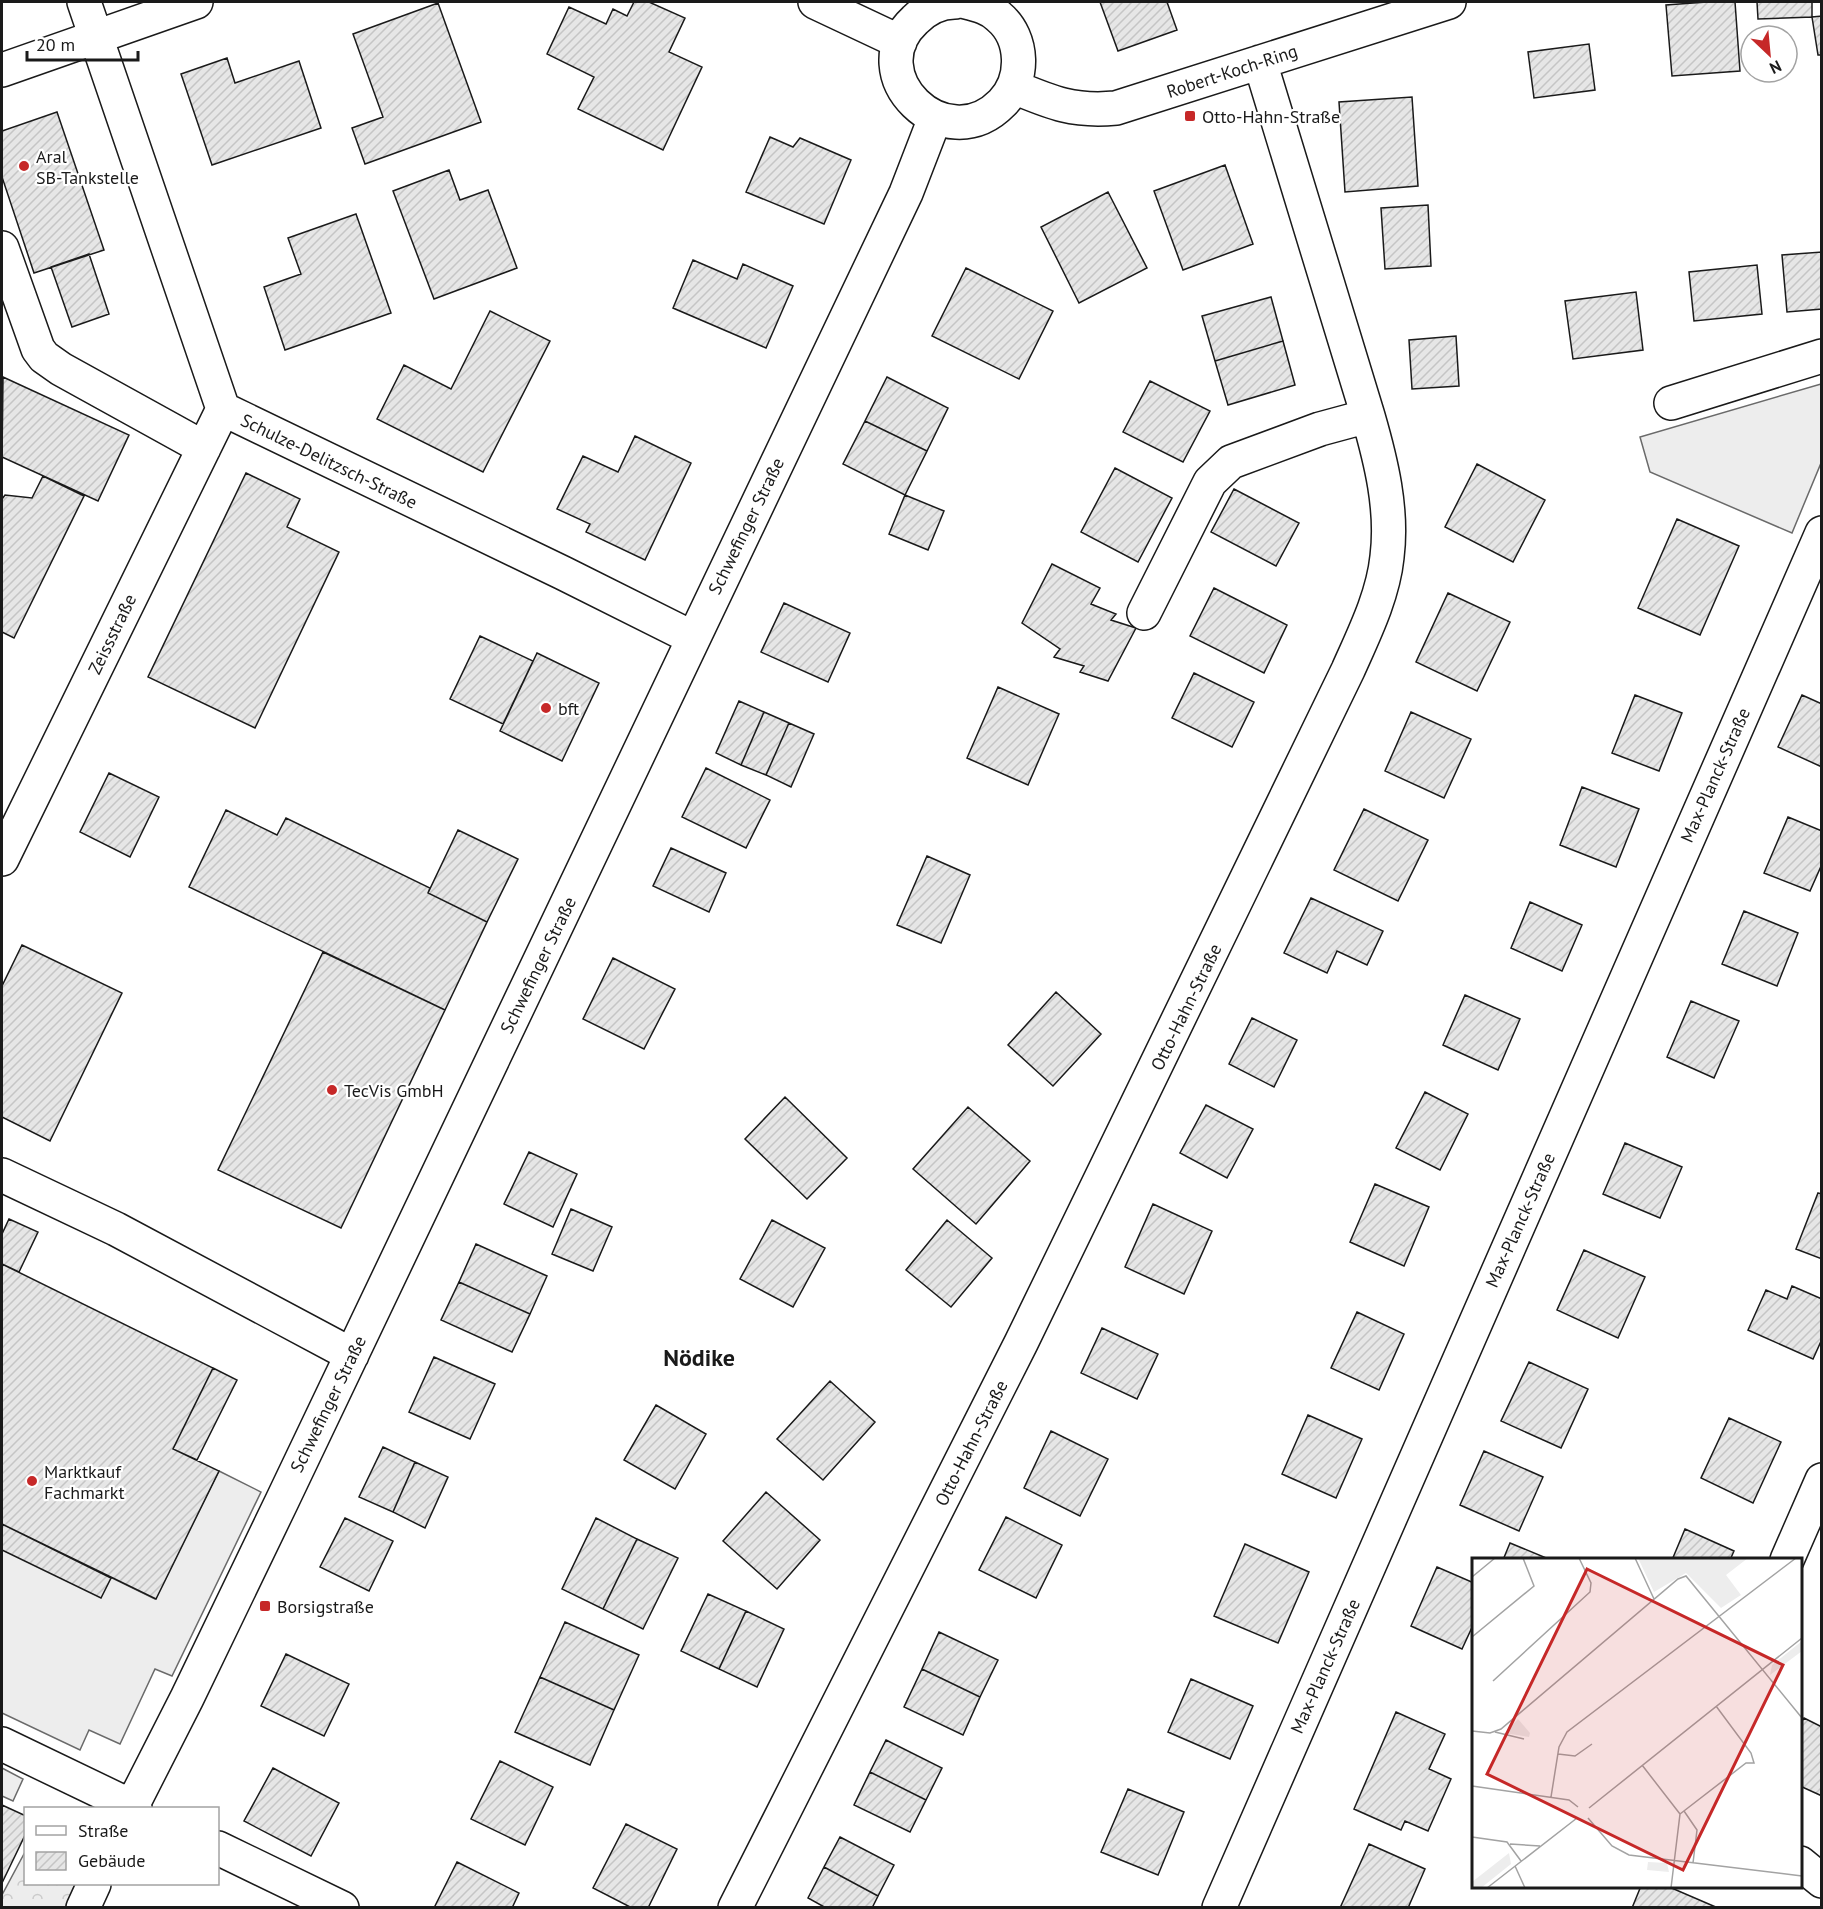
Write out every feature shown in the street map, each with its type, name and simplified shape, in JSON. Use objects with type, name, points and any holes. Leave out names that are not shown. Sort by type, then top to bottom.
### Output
[{"type":"street","name":"Schulze-Delitzsch-Straße","points":[[84,2],[223,409],[693,638]]},
{"type":"street","points":[[2,70],[196,2]]},
{"type":"street","points":[[814,2],[900,42]]},
{"type":"street","points":[[944,2],[973,3],[1000,17],[1011,32],[1018,50],[1018,69],[1014,87],[1003,102],[989,114],[972,121],[953,122],[935,118],[915,104],[901,85],[897,71],[900,42],[910,24],[925,10],[944,2]]},
{"type":"street","name":"Robert-Koch-Ring","points":[[1014,87],[1071,108],[1092,110],[1116,108],[1449,2]]},
{"type":"street","name":"Otto-Hahn-Straße","points":[[735,1908],[1093,1199],[1343,681],[1370,620],[1387,557],[1388,510],[1383,472],[1260,62]]},
{"type":"street","name":"Schwefinger Straße","points":[[132,1807],[352,1355],[906,193],[935,118]]},
{"type":"street","points":[[2,248],[34,341],[44,357],[61,369],[204,448]]},
{"type":"street","points":[[1671,403],[1821,356]]},
{"type":"street","name":"Zeissstraße","points":[[2,859],[223,409]]},
{"type":"street","points":[[1144,613],[1210,482],[1231,462],[1320,429],[1368,416]]},
{"type":"street","name":"Max-Planck-Straße","points":[[1219,1908],[1821,533]]},
{"type":"street","points":[[2,1175],[116,1229],[352,1355]]},
{"type":"street","points":[[1788,1558],[1821,1480]]},
{"type":"street","points":[[2,1744],[130,1807]]},
{"type":"street","points":[[219,1848],[342,1908]]},
{"type":"street","points":[[1802,1865],[1821,1881]]},
{"type":"street","points":[[83,1908],[94,1885]]},
{"type":"green space","points":[[24,1854],[24,1885],[77,1885],[66,1907],[2,1908],[2,1895]]},
{"type":"shaded area","points":[[1821,384],[1821,463],[1792,533],[1650,472],[1640,437]]},
{"type":"shaded area","points":[[219,1471],[261,1492],[172,1676],[155,1669],[120,1744],[89,1730],[80,1750],[2,1713],[2,1524],[155,1599]]},
{"type":"shaded area","points":[[2,1768],[23,1779],[13,1801],[2,1796]]},
{"type":"building","points":[[634,2],[649,2],[685,18],[669,52],[702,67],[663,150],[578,109],[594,77],[547,54],[569,7],[606,24],[613,9],[627,16]]},
{"type":"building","points":[[1100,2],[1167,2],[1177,30],[1118,51]]},
{"type":"building","points":[[1735,2],[1739,71],[1672,76],[1666,5]]},
{"type":"building","points":[[1757,2],[1812,2],[1812,17],[1758,19]]},
{"type":"building","points":[[438,3],[481,122],[365,164],[352,128],[383,117],[353,34]]},
{"type":"building","points":[[1822,16],[1822,55],[1818,55],[1812,17]]},
{"type":"building","points":[[1589,44],[1595,90],[1534,98],[1528,52]]},
{"type":"building","points":[[227,58],[235,83],[299,61],[321,128],[212,165],[181,74]]},
{"type":"building","points":[[1412,97],[1418,186],[1345,192],[1339,102]]},
{"type":"building","points":[[57,112],[104,250],[34,273],[2,177],[2,131]]},
{"type":"building","points":[[770,137],[793,147],[800,138],[851,160],[824,224],[746,192]]},
{"type":"building","points":[[1225,165],[1253,244],[1183,270],[1154,191]]},
{"type":"building","points":[[449,170],[460,200],[488,190],[517,268],[434,299],[393,191]]},
{"type":"building","points":[[1108,192],[1147,268],[1079,303],[1041,227]]},
{"type":"building","points":[[1428,205],[1431,266],[1385,269],[1381,208]]},
{"type":"building","points":[[356,214],[391,313],[285,350],[264,287],[301,274],[288,238]]},
{"type":"building","points":[[1822,252],[1822,309],[1787,312],[1782,255]]},
{"type":"building","points":[[89,254],[109,314],[72,327],[51,267]]},
{"type":"building","points":[[693,260],[737,279],[743,264],[793,286],[766,348],[673,308]]},
{"type":"building","points":[[1757,265],[1762,314],[1694,321],[1689,272]]},
{"type":"building","points":[[966,268],[1053,311],[1019,379],[932,336]]},
{"type":"building","points":[[1636,292],[1643,350],[1573,359],[1565,301]]},
{"type":"building","points":[[1271,297],[1283,341],[1215,361],[1202,316]]},
{"type":"building","points":[[490,311],[550,341],[483,472],[377,419],[404,365],[451,389]]},
{"type":"building","points":[[1456,336],[1459,386],[1412,389],[1409,340]]},
{"type":"building","points":[[1283,341],[1295,385],[1228,405],[1215,361]]},
{"type":"building","points":[[3,377],[129,435],[98,501],[2,457]]},
{"type":"building","points":[[887,377],[948,408],[927,451],[865,421]]},
{"type":"building","points":[[1150,381],[1210,411],[1183,462],[1123,432]]},
{"type":"building","points":[[865,421],[927,451],[905,495],[843,464]]},
{"type":"building","points":[[635,436],[691,463],[645,560],[586,532],[590,524],[557,509],[583,456],[618,472]]},
{"type":"building","points":[[1477,464],[1545,500],[1513,562],[1445,527]]},
{"type":"building","points":[[1115,468],[1172,498],[1138,562],[1081,532]]},
{"type":"building","points":[[246,473],[300,499],[287,527],[339,552],[255,728],[148,677]]},
{"type":"building","points":[[43,476],[84,496],[14,638],[2,632],[2,499],[5,495],[32,498]]},
{"type":"building","points":[[1234,489],[1299,523],[1276,566],[1211,532]]},
{"type":"building","points":[[905,495],[944,511],[928,550],[889,534]]},
{"type":"building","points":[[1677,519],[1739,546],[1700,635],[1638,608]]},
{"type":"building","points":[[1052,564],[1100,588],[1091,604],[1116,614],[1111,620],[1136,628],[1108,681],[1080,672],[1084,666],[1054,657],[1060,649],[1022,623]]},
{"type":"building","points":[[1214,588],[1287,625],[1264,673],[1190,636]]},
{"type":"building","points":[[1448,593],[1510,622],[1477,691],[1416,662]]},
{"type":"building","points":[[784,603],[850,633],[828,682],[761,652]]},
{"type":"building","points":[[480,636],[533,661],[503,724],[450,699]]},
{"type":"building","points":[[537,653],[599,683],[562,761],[500,731]]},
{"type":"building","points":[[1194,673],[1254,702],[1232,747],[1172,718]]},
{"type":"building","points":[[998,687],[1059,714],[1028,785],[967,758]]},
{"type":"building","points":[[1635,695],[1682,713],[1659,771],[1612,753]]},
{"type":"building","points":[[1802,695],[1822,704],[1822,767],[1778,747]]},
{"type":"building","points":[[739,701],[764,712],[741,765],[716,753]]},
{"type":"building","points":[[764,712],[789,723],[766,775],[741,765]]},
{"type":"building","points":[[1411,712],[1471,739],[1444,798],[1385,771]]},
{"type":"building","points":[[789,723],[814,734],[791,787],[766,775]]},
{"type":"building","points":[[706,768],[770,800],[746,848],[682,817]]},
{"type":"building","points":[[109,773],[159,797],[130,857],[80,832]]},
{"type":"building","points":[[1582,787],[1639,809],[1616,867],[1560,845]]},
{"type":"building","points":[[1364,809],[1428,840],[1398,901],[1334,870]]},
{"type":"building","points":[[226,810],[277,835],[286,818],[430,888],[428,893],[487,922],[445,1010],[189,887]]},
{"type":"building","points":[[1788,817],[1822,831],[1822,864],[1810,891],[1764,873]]},
{"type":"building","points":[[458,830],[518,859],[487,922],[428,893]]},
{"type":"building","points":[[671,848],[726,873],[709,912],[653,886]]},
{"type":"building","points":[[927,856],[970,875],[941,943],[897,925]]},
{"type":"building","points":[[1311,898],[1383,931],[1367,965],[1337,951],[1327,973],[1284,953]]},
{"type":"building","points":[[1530,902],[1582,925],[1562,971],[1511,948]]},
{"type":"building","points":[[1744,911],[1798,933],[1777,986],[1722,964]]},
{"type":"building","points":[[22,945],[122,993],[50,1141],[2,1117],[2,986]]},
{"type":"building","name":"TecVis GmbH","points":[[323,952],[445,1010],[341,1228],[218,1170]]},
{"type":"building","points":[[613,958],[675,989],[644,1049],[583,1019]]},
{"type":"building","points":[[1056,992],[1101,1034],[1053,1086],[1008,1045]]},
{"type":"building","points":[[1465,995],[1520,1019],[1498,1070],[1443,1045]]},
{"type":"building","points":[[1691,1001],[1739,1021],[1714,1078],[1667,1057]]},
{"type":"building","points":[[1252,1018],[1297,1040],[1274,1087],[1229,1064]]},
{"type":"building","points":[[1425,1092],[1468,1114],[1440,1170],[1396,1148]]},
{"type":"building","points":[[785,1097],[847,1158],[807,1199],[745,1139]]},
{"type":"building","points":[[1206,1105],[1253,1129],[1227,1178],[1180,1153]]},
{"type":"building","points":[[968,1107],[1030,1161],[976,1224],[913,1169]]},
{"type":"building","points":[[1625,1143],[1682,1167],[1660,1218],[1603,1194]]},
{"type":"building","points":[[529,1152],[577,1174],[553,1227],[504,1204]]},
{"type":"building","points":[[1375,1184],[1429,1207],[1404,1266],[1350,1242]]},
{"type":"building","points":[[1818,1193],[1822,1194],[1822,1259],[1796,1249]]},
{"type":"building","points":[[1153,1204],[1212,1231],[1184,1294],[1125,1267]]},
{"type":"building","points":[[571,1209],[612,1227],[593,1271],[552,1254]]},
{"type":"building","points":[[9,1219],[38,1232],[19,1272],[2,1264],[2,1234]]},
{"type":"building","points":[[772,1220],[825,1248],[793,1307],[740,1279]]},
{"type":"building","points":[[947,1220],[992,1258],[951,1307],[906,1270]]},
{"type":"building","points":[[476,1244],[547,1276],[530,1314],[459,1282]]},
{"type":"building","points":[[1584,1250],[1645,1277],[1618,1338],[1557,1310]]},
{"type":"building","points":[[2,1264],[213,1368],[173,1449],[219,1471],[156,1599],[2,1524]]},
{"type":"building","points":[[459,1282],[530,1314],[512,1352],[441,1320]]},
{"type":"building","points":[[1792,1286],[1822,1299],[1822,1339],[1813,1359],[1748,1330],[1766,1290],[1787,1299]]},
{"type":"building","points":[[1357,1312],[1404,1334],[1379,1390],[1331,1368]]},
{"type":"building","points":[[1102,1328],[1158,1354],[1137,1399],[1081,1373]]},
{"type":"building","points":[[434,1357],[495,1384],[470,1439],[409,1412]]},
{"type":"building","points":[[1529,1362],[1588,1389],[1561,1448],[1501,1421]]},
{"type":"building","points":[[213,1368],[237,1380],[197,1460],[173,1449]]},
{"type":"building","points":[[830,1381],[875,1422],[823,1480],[777,1439]]},
{"type":"building","points":[[656,1405],[706,1434],[675,1489],[624,1460]]},
{"type":"building","points":[[1308,1415],[1362,1439],[1336,1498],[1282,1474]]},
{"type":"building","points":[[1729,1418],[1781,1442],[1753,1503],[1701,1478]]},
{"type":"building","points":[[1051,1431],[1108,1459],[1080,1516],[1024,1488]]},
{"type":"building","points":[[383,1447],[415,1462],[393,1512],[359,1497]]},
{"type":"building","points":[[1484,1451],[1543,1477],[1519,1531],[1460,1505]]},
{"type":"building","points":[[415,1462],[448,1477],[425,1528],[393,1512]]},
{"type":"building","points":[[766,1492],[820,1540],[777,1589],[723,1541]]},
{"type":"building","points":[[1006,1517],[1062,1545],[1036,1598],[979,1570]]},
{"type":"building","points":[[345,1518],[393,1541],[369,1591],[320,1567]]},
{"type":"building","points":[[596,1518],[637,1539],[603,1609],[562,1589]]},
{"type":"building","points":[[2,1524],[111,1578],[101,1598],[2,1550]]},
{"type":"building","points":[[1685,1529],[1734,1551],[1731,1558],[1673,1558]]},
{"type":"building","points":[[637,1539],[678,1558],[643,1629],[603,1609]]},
{"type":"building","points":[[1510,1543],[1546,1558],[1504,1558]]},
{"type":"building","points":[[1245,1544],[1309,1572],[1278,1643],[1214,1616]]},
{"type":"building","points":[[1437,1567],[1472,1582],[1472,1627],[1462,1649],[1411,1626]]},
{"type":"building","points":[[708,1594],[746,1611],[719,1669],[681,1651]]},
{"type":"building","points":[[746,1611],[784,1629],[757,1687],[719,1669]]},
{"type":"building","points":[[565,1622],[639,1655],[614,1710],[540,1677]]},
{"type":"building","points":[[939,1632],[998,1660],[980,1697],[922,1669]]},
{"type":"building","points":[[286,1654],[349,1684],[324,1736],[261,1706]]},
{"type":"building","points":[[922,1669],[980,1697],[963,1735],[904,1707]]},
{"type":"building","points":[[540,1677],[614,1710],[590,1765],[515,1732]]},
{"type":"building","points":[[1191,1679],[1253,1706],[1230,1759],[1168,1732]]},
{"type":"building","points":[[1396,1712],[1445,1734],[1429,1769],[1451,1779],[1428,1831],[1405,1821],[1401,1830],[1354,1809]]},
{"type":"building","points":[[1804,1718],[1822,1727],[1822,1796],[1802,1787],[1802,1721]]},
{"type":"building","points":[[886,1740],[942,1768],[926,1800],[870,1772]]},
{"type":"building","points":[[500,1761],[553,1787],[525,1845],[471,1819]]},
{"type":"building","points":[[273,1768],[339,1803],[311,1856],[244,1821]]},
{"type":"building","points":[[870,1772],[926,1800],[910,1832],[854,1805]]},
{"type":"building","points":[[1128,1789],[1184,1812],[1158,1875],[1101,1852]]},
{"type":"building","points":[[2,1805],[24,1815],[24,1837],[2,1883]]},
{"type":"building","points":[[626,1824],[677,1849],[648,1908],[632,1908],[593,1888]]},
{"type":"building","points":[[840,1837],[894,1865],[878,1896],[824,1867]]},
{"type":"building","points":[[1369,1844],[1425,1869],[1408,1908],[1340,1908]]},
{"type":"building","points":[[457,1862],[519,1893],[512,1908],[434,1908]]},
{"type":"building","points":[[824,1867],[878,1896],[872,1908],[826,1908],[808,1898]]},
{"type":"building","points":[[1640,1888],[1672,1888],[1718,1908],[1632,1908]]},
{"type":"place","name":"Otto-Hahn-Straße","points":[[1190,116]]},
{"type":"place","name":"Aral SB-Tankstelle","points":[[24,166]]},
{"type":"place","name":"bft","points":[[546,708]]},
{"type":"place","name":"TecVis GmbH","points":[[332,1090]]},
{"type":"place","name":"Marktkauf Fachmarkt","points":[[32,1481]]},
{"type":"place","name":"Borsigstraße","points":[[265,1606]]},
{"type":"district","name":"Nödike","points":[[699,1357]]}]
